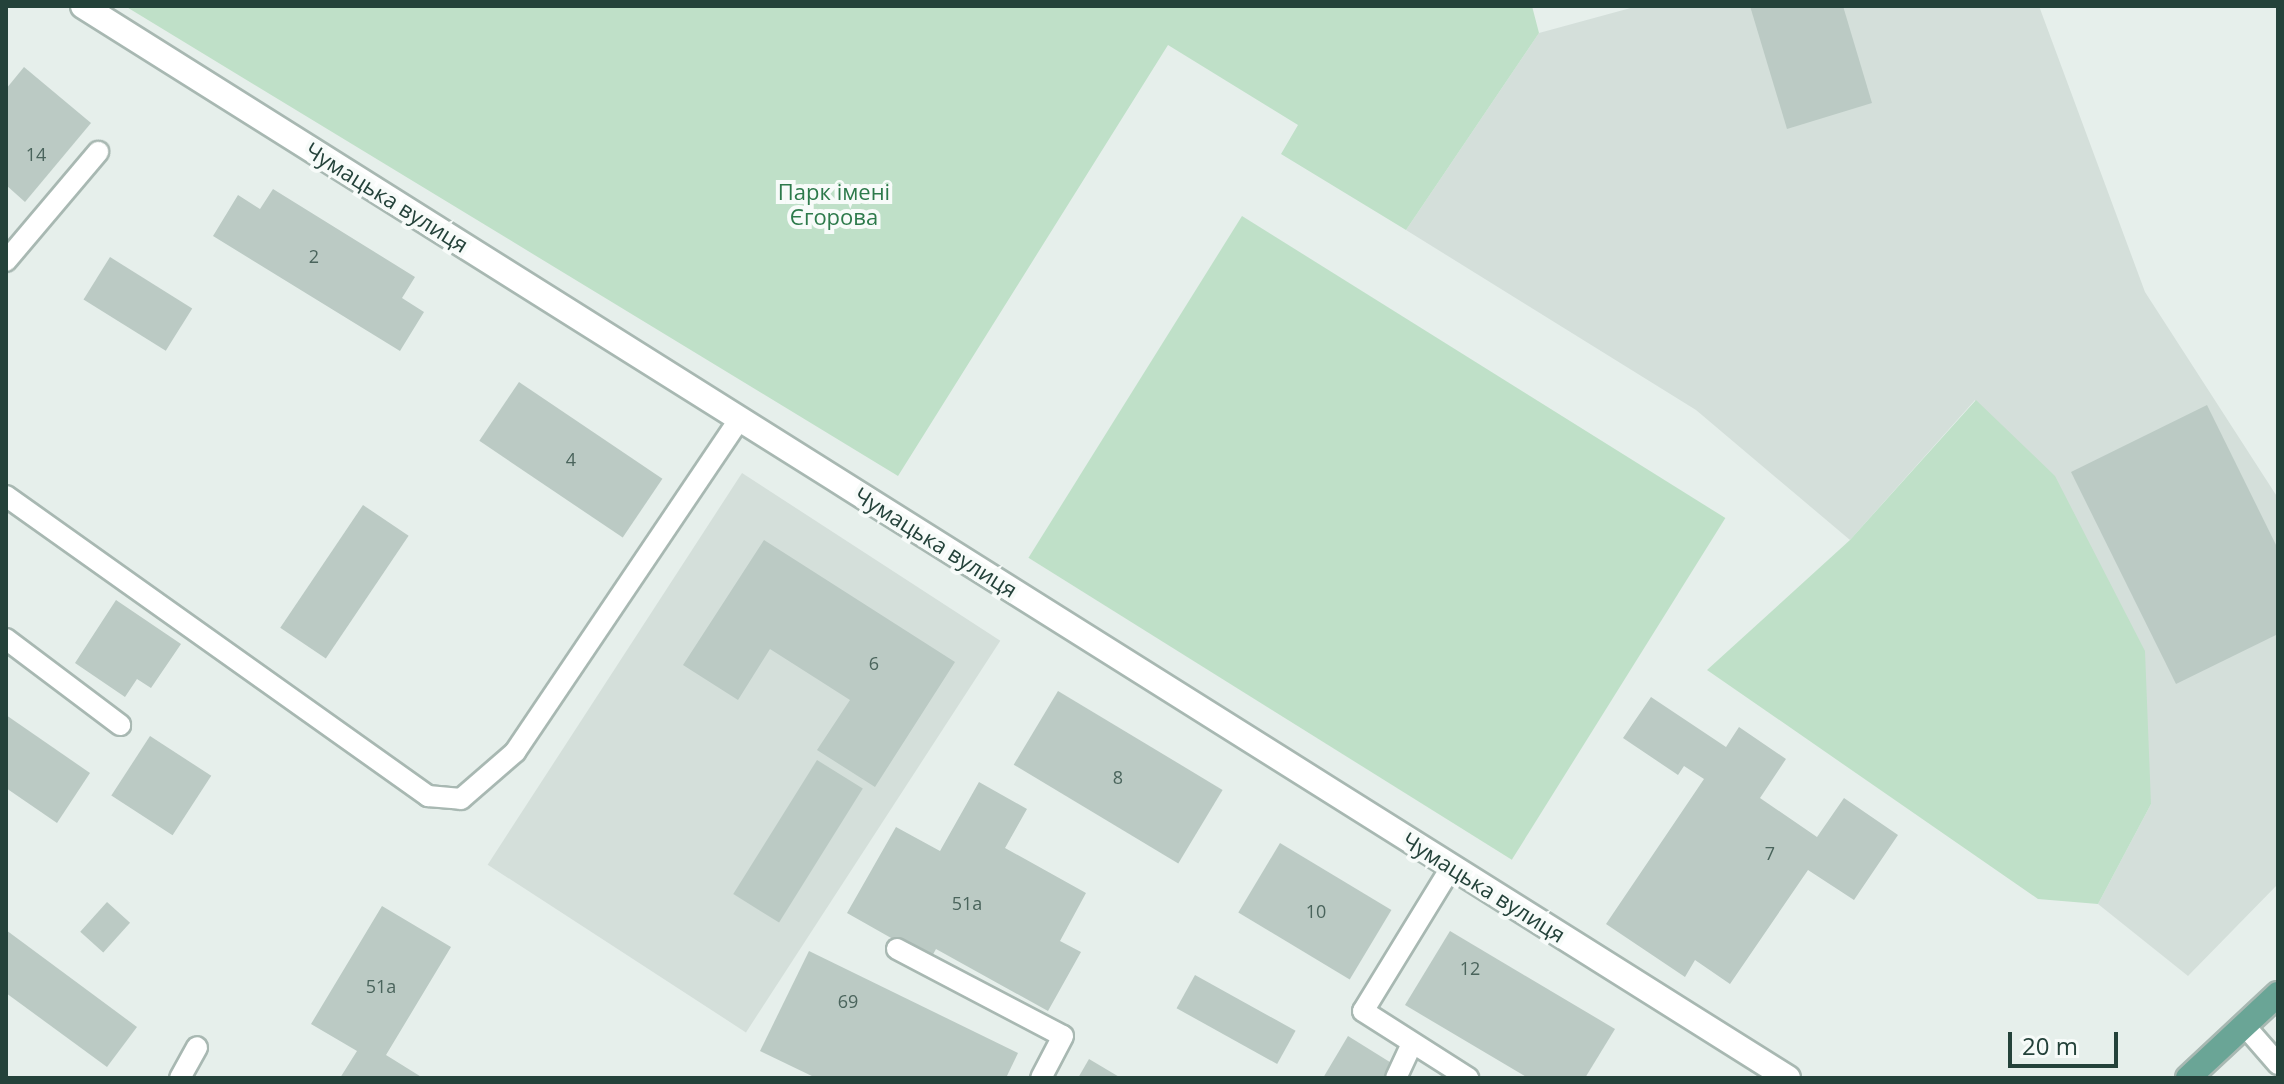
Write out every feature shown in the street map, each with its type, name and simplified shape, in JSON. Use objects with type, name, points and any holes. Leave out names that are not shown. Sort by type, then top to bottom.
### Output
[{"type":"main road","points":[[2188,1078],[2278,994]]},
{"type":"street","name":"Чумацька вулиця","points":[[83,6],[1788,1078]]},
{"type":"lane","points":[[6,261],[98,152]]},
{"type":"lane","points":[[6,228],[23,241]]},
{"type":"lane","points":[[6,496],[428,796],[461,799],[515,752],[740,419]]},
{"type":"lane","points":[[6,639],[120,725]]},
{"type":"lane","points":[[1452,866],[1363,1011],[1468,1078]]},
{"type":"lane","points":[[897,949],[1063,1036],[1041,1078]]},
{"type":"lane","points":[[2244,1025],[2278,1064]]},
{"type":"lane","points":[[1396,1078],[1412,1044]]},
{"type":"lane","points":[[180,1078],[197,1047]]},
{"type":"shaded area","points":[[1638,6],[2039,6],[2145,292],[2278,498],[2278,884],[2188,976],[2098,904],[2151,804],[1975,400],[1850,540],[1696,410],[1406,230],[1539,33]]},
{"type":"shaded area","points":[[742,473],[1000,641],[746,1032],[488,865]]},
{"type":"green space","name":"Парк імені Єгорова","points":[[125,6],[1532,6],[1539,33],[1406,230],[1281,154],[1298,125],[1168,45],[898,476]]},
{"type":"green space","points":[[1242,216],[1725,518],[1512,860],[1028,558]]},
{"type":"green space","points":[[1976,400],[2055,476],[2145,651],[2151,804],[2098,904],[2038,899],[1707,670],[1850,540]]},
{"type":"building","points":[[1750,6],[1843,6],[1872,103],[1787,129]]},
{"type":"building","points":[[24,67],[91,123],[25,202],[6,185],[6,89]]},
{"type":"building","points":[[273,189],[415,277],[402,298],[424,312],[400,351],[213,236],[238,195],[260,209]]},
{"type":"building","points":[[110,257],[192,308],[166,351],[84,299]]},
{"type":"building","points":[[519,382],[662,479],[623,538],[479,441]]},
{"type":"building","points":[[2207,405],[2278,549],[2278,634],[2176,684],[2071,472]]},
{"type":"building","points":[[363,505],[409,536],[326,658],[280,628]]},
{"type":"building","points":[[764,540],[955,662],[875,787],[817,750],[850,700],[770,649],[738,700],[683,665]]},
{"type":"building","points":[[116,600],[181,644],[151,688],[137,679],[125,697],[75,663]]},
{"type":"building","points":[[1058,691],[1223,790],[1178,864],[1014,765]]},
{"type":"building","points":[[1651,697],[1726,747],[1739,727],[1786,759],[1760,798],[1817,837],[1844,798],[1898,835],[1854,900],[1808,870],[1730,984],[1695,960],[1685,977],[1606,924],[1704,779],[1684,766],[1678,775],[1623,738]]},
{"type":"building","points":[[6,715],[90,773],[57,823],[6,788]]},
{"type":"building","points":[[150,736],[211,776],[173,835],[111,796]]},
{"type":"building","points":[[817,760],[863,789],[779,923],[733,894]]},
{"type":"building","points":[[979,782],[1027,809],[1005,848],[1086,893],[1060,941],[1081,952],[1048,1011],[936,949],[930,960],[847,913],[896,827],[940,851]]},
{"type":"building","points":[[1280,843],[1391,910],[1350,979],[1238,912]]},
{"type":"building","points":[[107,902],[130,923],[103,952],[80,932]]},
{"type":"building","points":[[382,906],[451,947],[386,1055],[423,1078],[340,1078],[357,1051],[311,1024]]},
{"type":"building","points":[[6,930],[137,1027],[107,1067],[6,993]]},
{"type":"building","points":[[1450,931],[1615,1029],[1585,1078],[1528,1078],[1405,1005]]},
{"type":"building","points":[[809,951],[1018,1053],[1006,1078],[816,1078],[760,1051]]},
{"type":"building","points":[[1195,975],[1296,1031],[1277,1064],[1177,1008]]},
{"type":"building","points":[[1348,1036],[1393,1064],[1385,1078],[1323,1078]]},
{"type":"building","points":[[1089,1059],[1121,1078],[1078,1078]]}]
